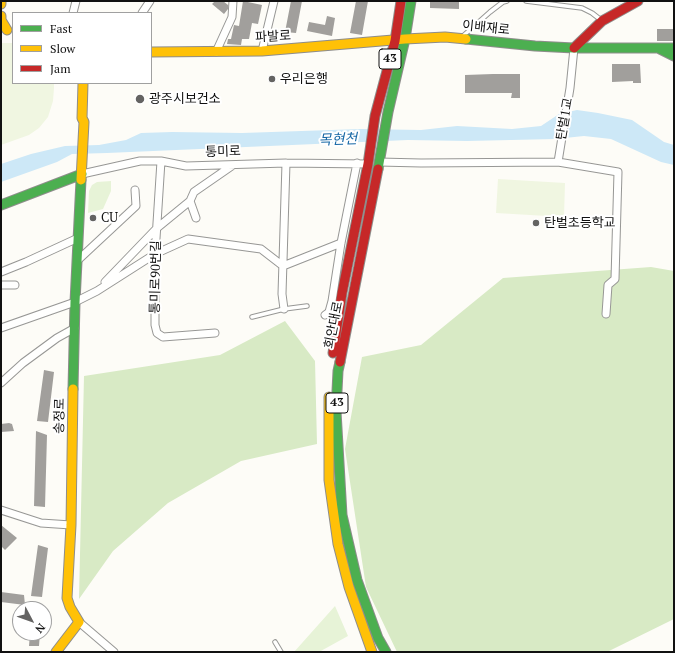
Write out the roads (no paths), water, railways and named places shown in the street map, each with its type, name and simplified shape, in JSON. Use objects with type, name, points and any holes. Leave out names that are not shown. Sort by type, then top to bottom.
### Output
[{"type":"main road","name":"43","points":[[395,41],[402,1]]},
{"type":"main road","name":"회안대로","points":[[386,652],[378,638],[357,580],[342,515],[336,411],[338,371],[387,114],[405,39],[411,1]]},
{"type":"main road","points":[[574,48],[602,21],[638,1]]},
{"type":"main road","points":[[1,16],[1,20],[7,30]]},
{"type":"main road","name":"이배재로","points":[[395,41],[405,39],[461,38],[535,46],[574,48],[674,48]]},
{"type":"main road","name":"파발로","points":[[152,52],[262,51],[395,41]]},
{"type":"main road","name":"회안대로","points":[[372,652],[350,587],[338,544],[329,480],[328,430],[330,373],[342,293],[368,164],[368,152],[375,116],[395,41]]},
{"type":"main road","points":[[656,48],[674,56]]},
{"type":"main road","name":"송정로","points":[[79,622],[70,607],[67,598],[71,525],[75,302],[84,121],[87,115],[86,84]]},
{"type":"main road","name":"통미로","points":[[1,198],[82,171]]},
{"type":"main road","name":"통미로","points":[[1,205],[82,171]]},
{"type":"main road","points":[[56,652],[79,622]]},
{"type":"street","points":[[73,12],[76,1]]},
{"type":"street","points":[[143,12],[150,1]]},
{"type":"street","points":[[216,52],[218,44],[228,28],[232,17],[232,1]]},
{"type":"street","points":[[262,51],[274,1]]},
{"type":"street","name":"탄벌1교","points":[[558,162],[570,88],[574,48]]},
{"type":"street","name":"통미로","points":[[82,171],[140,161],[161,161],[186,166],[286,163],[368,164]]},
{"type":"street","name":"통미로90번길","points":[[161,161],[158,228],[155,254],[155,325],[157,333],[163,337],[214,333]]},
{"type":"street","points":[[379,162],[558,162],[618,172],[615,279],[608,285],[606,314]]},
{"type":"street","points":[[284,309],[282,294],[286,163]]},
{"type":"street","points":[[325,315],[329,312],[332,301],[341,243],[357,163]]},
{"type":"street","points":[[97,291],[158,228],[190,201],[194,192],[234,165]]},
{"type":"street","points":[[77,261],[136,206],[135,190]]},
{"type":"street","points":[[190,201],[196,218]]},
{"type":"street","points":[[1,272],[78,238]]},
{"type":"street","points":[[1,328],[75,302],[97,291],[155,254],[188,239],[261,249],[283,266]]},
{"type":"street","points":[[283,266],[341,243]]},
{"type":"street","points":[[1,285],[15,285]]},
{"type":"street","points":[[1,383],[40,351],[75,328]]},
{"type":"street","points":[[1,510],[41,523],[71,525]]},
{"type":"street","points":[[79,622],[114,652]]},
{"type":"lane","points":[[461,38],[490,12],[503,2],[507,1]]},
{"type":"lane","points":[[526,1],[582,8],[592,13],[602,21]]},
{"type":"lane","points":[[252,318],[284,309],[307,306]]},
{"type":"lane","points":[[275,642],[281,652]]},
{"type":"water","name":"목현천","points":[[577,110],[632,120],[664,142],[674,145],[674,165],[661,162],[611,139],[584,136],[555,139],[467,141],[408,140],[72,154],[57,162],[1,182],[1,164],[31,154],[65,146],[99,145],[126,140],[141,133],[242,133],[361,129],[421,130],[457,126],[512,129],[541,126],[559,114]]},
{"type":"place","name":"우리은행","points":[[272,79]]},
{"type":"place","name":"광주시보건소","points":[[140,99]]},
{"type":"place","name":"CU","points":[[93,218]]},
{"type":"place","name":"탄벌초등학교","points":[[536,223]]}]
